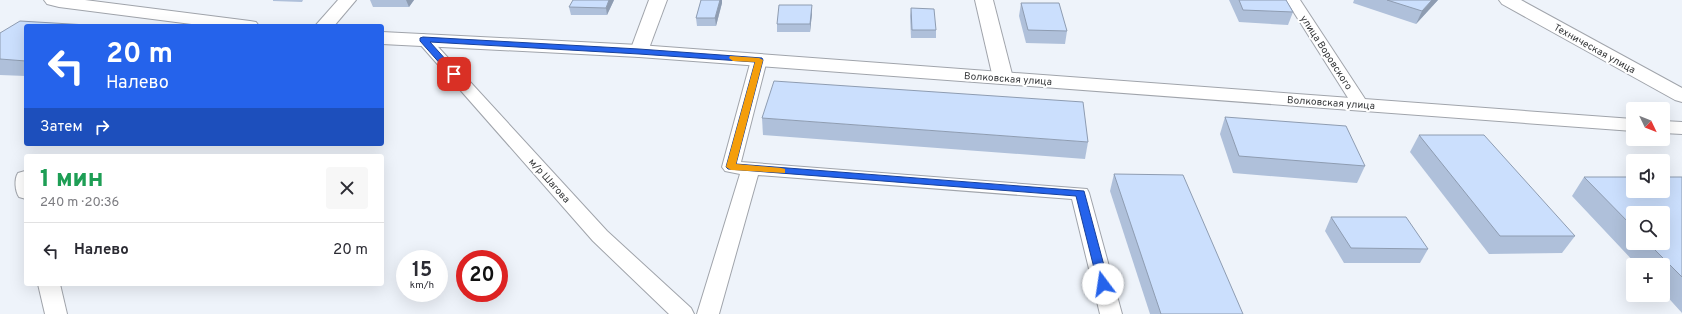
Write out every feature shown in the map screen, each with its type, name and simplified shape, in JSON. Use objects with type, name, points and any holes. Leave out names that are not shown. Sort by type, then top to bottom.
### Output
[{"type":"main road","points":[[53,0],[234,24]]},
{"type":"main road","points":[[326,24],[347,0]]},
{"type":"main road","points":[[639,51],[658,0]]},
{"type":"main road","points":[[984,0],[1003,78]]},
{"type":"main road","name":"Техническая улица","points":[[1508,0],[1682,96]]},
{"type":"main road","name":"Волковская улица","points":[[384,38],[639,51],[1626,124]]},
{"type":"main road","points":[[1670,127],[1682,128]]},
{"type":"lane","name":"улица Воровского","points":[[1294,0],[1361,105]]},
{"type":"lane","name":"м/р Шагова","points":[[423,40],[600,236],[683,314]]},
{"type":"lane","points":[[759,60],[731,167],[1080,193],[1111,314]]},
{"type":"lane","points":[[708,314],[751,168]]},
{"type":"lane","points":[[49,286],[56,314]]},
{"type":"building","points":[[573,0],[609,0],[606,8],[569,7]]},
{"type":"building","points":[[701,0],[720,0],[715,18],[696,18]]},
{"type":"building","points":[[1239,0],[1286,0],[1293,12],[1243,10]]},
{"type":"building","points":[[1387,0],[1432,0],[1422,11]]},
{"type":"building","points":[[1021,3],[1059,3],[1067,31],[1028,30]]},
{"type":"building","points":[[779,5],[812,5],[810,24],[777,24]]},
{"type":"building","points":[[911,8],[934,9],[936,30],[912,30]]},
{"type":"building","points":[[20,21],[70,24],[24,24],[24,61],[0,59],[0,33]]},
{"type":"building","points":[[774,81],[1083,102],[1088,142],[762,118]]},
{"type":"building","points":[[1225,117],[1346,126],[1365,166],[1239,156]]},
{"type":"building","points":[[1419,135],[1484,135],[1575,236],[1500,236]]},
{"type":"building","points":[[1114,174],[1183,175],[1243,314],[1161,314]]},
{"type":"building","points":[[1584,177],[1626,177],[1626,198],[1670,198],[1670,177],[1682,177],[1682,277],[1670,265],[1670,258],[1663,258],[1655,250],[1670,250],[1670,206],[1626,206],[1626,220]]},
{"type":"building","points":[[1331,217],[1406,217],[1428,249],[1351,248]]},
{"type":"slow traffic","points":[[733,58],[759,60],[731,167],[781,171]]},
{"type":"route","points":[[454,74],[423,40],[639,51],[759,60],[731,167],[1080,193],[1103,284]]}]
